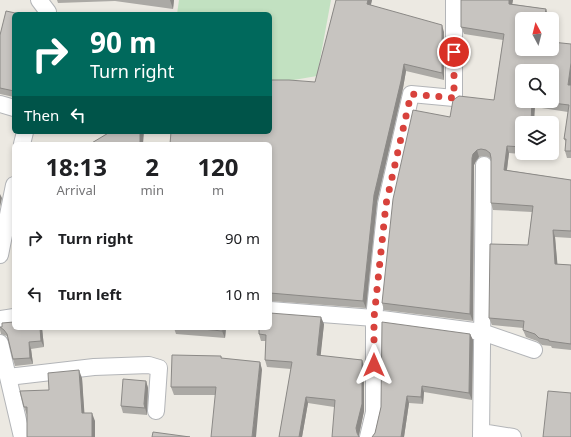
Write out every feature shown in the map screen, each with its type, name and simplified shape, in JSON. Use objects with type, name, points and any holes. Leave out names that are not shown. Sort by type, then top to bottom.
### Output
[{"type":"street","points":[[39,0],[48,12]]},
{"type":"street","points":[[368,437],[374,412],[374,318],[386,204],[411,94],[454,98],[454,0]]},
{"type":"street","points":[[0,104],[12,107]]},
{"type":"street","points":[[484,165],[481,434],[512,437]]},
{"type":"street","points":[[0,255],[9,188]]},
{"type":"street","points":[[272,310],[374,318],[482,332],[534,350]]},
{"type":"street","points":[[0,319],[12,317]]},
{"type":"street","points":[[0,343],[8,378],[6,398],[22,437]]},
{"type":"street","points":[[8,378],[94,367],[149,365],[159,368],[156,411]]},
{"type":"green space","points":[[179,0],[331,0],[317,76],[272,84],[272,12],[177,12]]},
{"type":"building","points":[[336,0],[368,0],[367,4],[442,25],[442,47],[440,53],[442,54],[442,73],[404,64],[374,195],[363,301],[272,293],[272,142],[170,142],[171,134],[272,134],[272,80],[315,82]]},
{"type":"building","points":[[461,0],[509,0],[509,4],[546,9],[545,12],[515,12],[515,56],[559,56],[559,43],[571,44],[571,63],[568,85],[571,85],[571,151],[565,151],[566,139],[564,139],[569,105],[559,104],[559,64],[515,64],[515,108],[532,108],[531,116],[515,116],[515,147],[507,146],[504,170],[571,180],[571,231],[553,230],[555,264],[571,265],[571,344],[539,338],[535,334],[523,330],[524,321],[489,318],[490,244],[528,245],[533,206],[491,203],[491,158],[490,153],[486,150],[477,150],[473,154],[472,158],[470,314],[382,303],[393,199],[413,110],[450,117],[453,100],[459,96],[494,100],[504,34],[461,27]]},
{"type":"building","points":[[6,11],[12,12],[12,91],[0,88],[0,35]]},
{"type":"building","points":[[107,134],[140,134],[140,142],[93,142]]},
{"type":"building","points":[[272,313],[321,317],[317,355],[362,360],[362,404],[356,428],[359,437],[332,437],[335,400],[306,397],[299,437],[279,437],[292,362],[265,360],[266,335],[259,334],[259,330],[272,330]]},
{"type":"building","points":[[12,322],[12,330],[40,330],[41,341],[29,342],[30,358],[13,359],[7,334],[0,327],[2,327],[2,323]]},
{"type":"building","points":[[382,322],[470,334],[469,393],[422,386],[421,397],[407,396],[401,437],[372,437],[375,433],[381,407]]},
{"type":"building","points":[[172,355],[221,356],[221,358],[260,362],[252,437],[211,437],[216,387],[171,387]]},
{"type":"building","points":[[79,370],[82,413],[92,413],[92,437],[27,437],[27,407],[24,407],[20,391],[49,390],[48,373]]},
{"type":"building","points":[[123,379],[146,381],[145,408],[121,406]]},
{"type":"building","points":[[548,391],[571,393],[571,437],[543,437]]},
{"type":"building","points":[[153,432],[190,437],[152,437]]},
{"type":"route","points":[[374,365],[374,318],[386,204],[411,94],[454,98],[454,52]]}]
